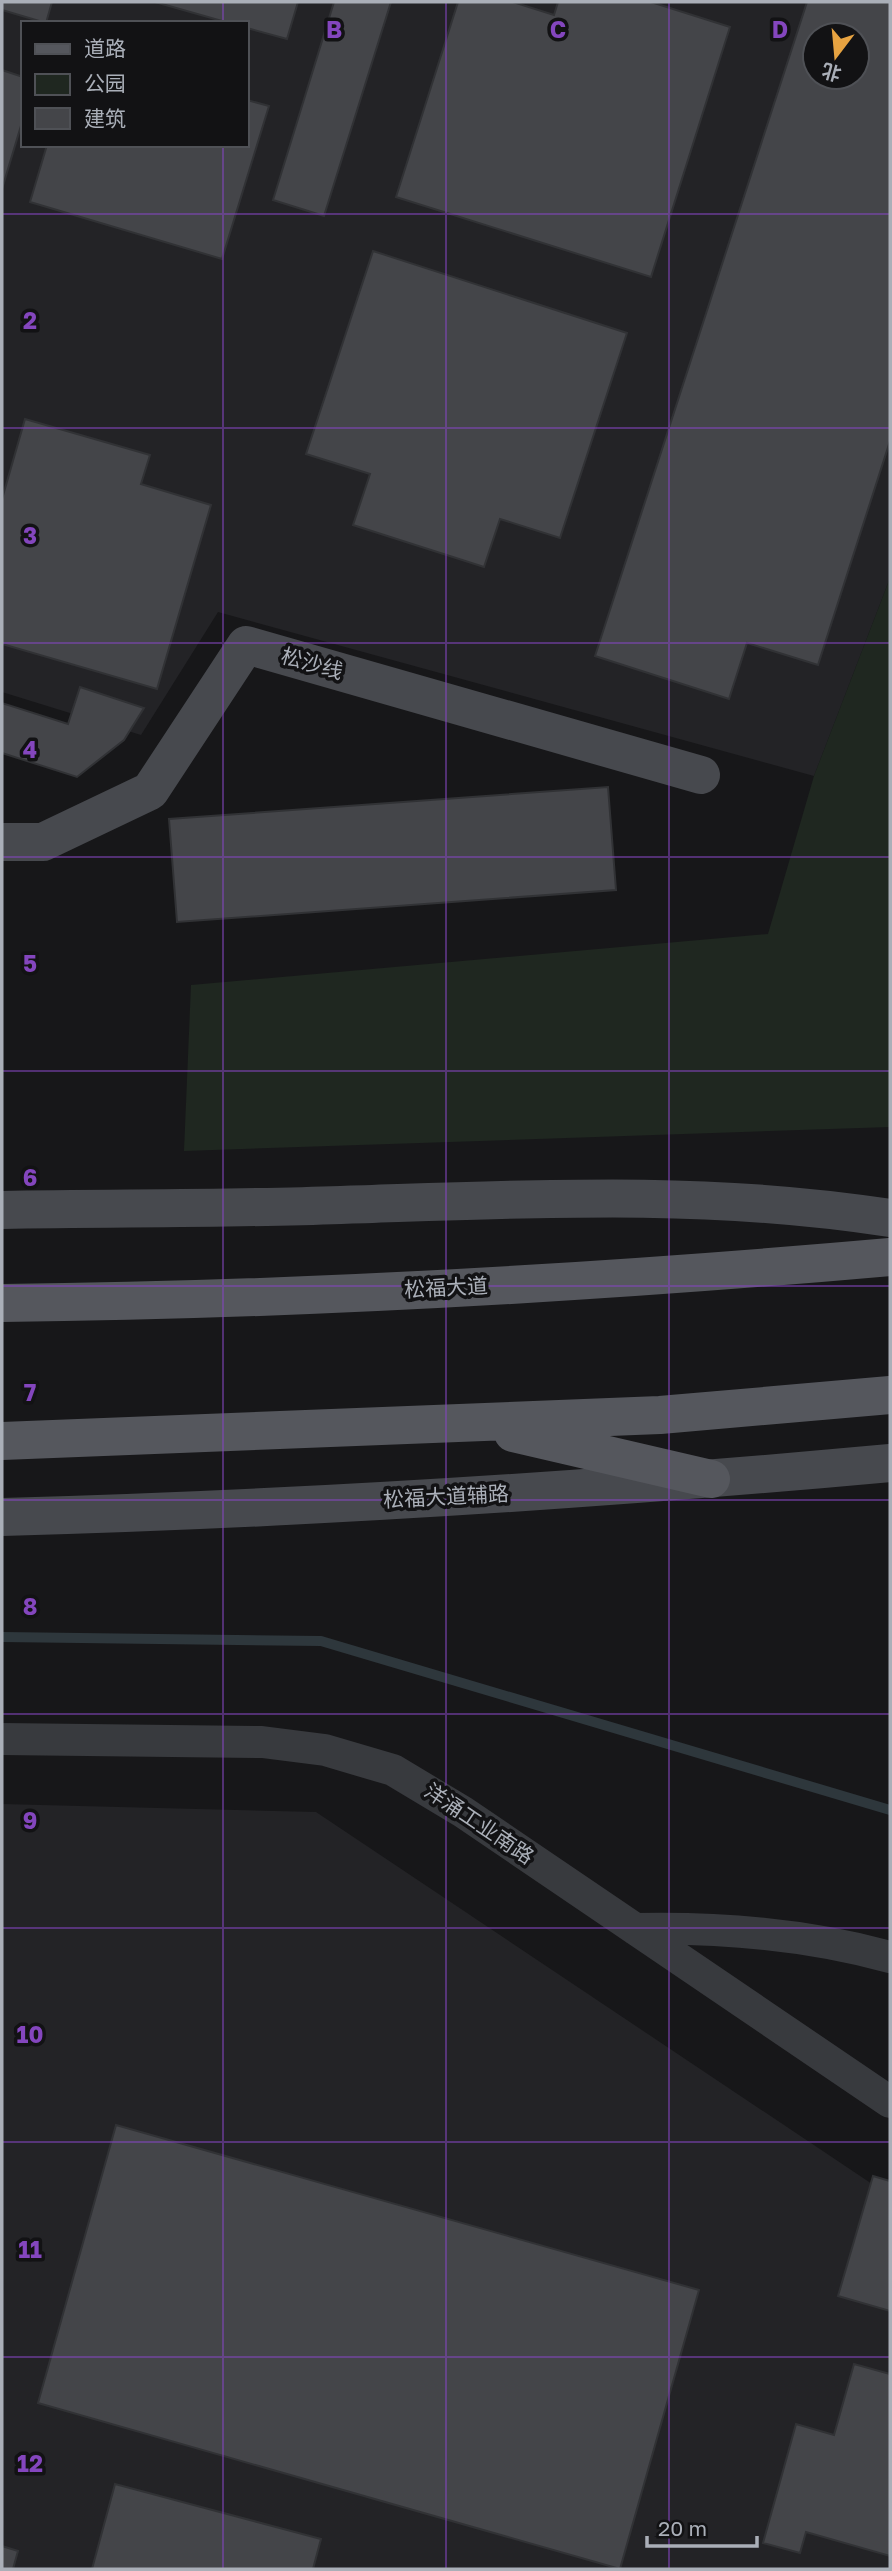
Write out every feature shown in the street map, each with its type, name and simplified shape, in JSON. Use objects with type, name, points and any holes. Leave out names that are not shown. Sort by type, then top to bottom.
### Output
[{"type":"main road","name":"松沙线","points":[[2,842],[43,842],[150,791],[246,645],[701,775]]},
{"type":"main road","points":[[5,1209],[288,1207],[602,1197],[687,1197],[760,1202],[890,1218]]},
{"type":"main road","name":"松福大道","points":[[2,1303],[298,1295],[591,1282],[890,1257]]},
{"type":"main road","points":[[2,1441],[660,1415],[890,1395]]},
{"type":"main road","points":[[442,1424],[512,1433],[711,1479]]},
{"type":"main road","name":"松福大道辅路","points":[[2,1517],[290,1506],[711,1479],[890,1463]]},
{"type":"street","name":"洋涌工业南路","points":[[2,1739],[262,1742],[325,1750],[361,1759],[423,1785],[890,2102]]},
{"type":"street","points":[[635,1929],[703,1928],[757,1932],[847,1945],[890,1957]]},
{"type":"shaded area","points":[[2,2],[890,2],[890,578],[814,776],[218,612],[141,735],[2,692]]},
{"type":"shaded area","points":[[2,1804],[316,1812],[890,2196],[890,2569],[2,2569]]},
{"type":"green space","points":[[890,578],[890,1127],[184,1151],[191,985],[768,934],[814,776]]},
{"type":"building","points":[[2,2],[52,2],[47,21],[2,10]]},
{"type":"building","points":[[155,2],[298,2],[287,39],[248,28],[248,21],[222,21]]},
{"type":"building","points":[[334,2],[391,2],[324,216],[273,200]]},
{"type":"building","points":[[458,2],[513,2],[554,15],[558,2],[651,2],[730,27],[651,277],[396,197]]},
{"type":"building","points":[[807,2],[890,2],[890,441],[818,665],[747,643],[729,699],[595,656]]},
{"type":"building","points":[[2,70],[21,76],[21,126],[2,189]]},
{"type":"building","points":[[248,100],[269,106],[222,259],[30,202],[46,147],[248,147]]},
{"type":"building","points":[[373,251],[627,333],[560,538],[500,519],[484,567],[353,525],[370,474],[306,454]]},
{"type":"building","points":[[25,419],[150,455],[141,484],[211,505],[157,689],[2,644],[2,499]]},
{"type":"building","points":[[80,687],[144,708],[124,740],[77,777],[2,753],[2,703],[68,724]]},
{"type":"building","points":[[608,787],[616,890],[177,922],[169,819]]},
{"type":"building","points":[[116,2125],[699,2290],[620,2569],[38,2403]]},
{"type":"building","points":[[873,2176],[890,2181],[890,2311],[838,2296]]},
{"type":"building","points":[[854,2364],[890,2374],[890,2556],[806,2532],[800,2553],[763,2543],[796,2424],[834,2435]]},
{"type":"building","points":[[115,2484],[321,2539],[313,2569],[92,2569]]},
{"type":"building","points":[[2,2546],[18,2551],[13,2569],[2,2569]]},
{"type":"waterway","points":[[2,1637],[321,1641],[890,1810]]}]
